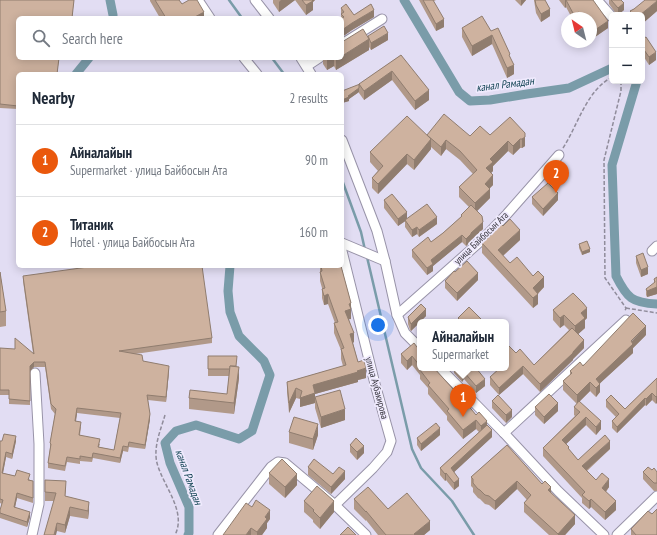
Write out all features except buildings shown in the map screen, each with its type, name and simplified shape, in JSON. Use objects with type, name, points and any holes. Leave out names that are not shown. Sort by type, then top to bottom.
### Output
[{"type":"street","points":[[198,0],[209,16]]},
{"type":"street","points":[[255,0],[267,16]]},
{"type":"street","points":[[597,0],[609,14]]},
{"type":"street","points":[[344,43],[382,19]]},
{"type":"street","points":[[246,60],[255,72]]},
{"type":"street","points":[[302,60],[309,70],[317,60]]},
{"type":"street","points":[[344,145],[377,231],[397,315],[405,333],[417,345]]},
{"type":"street","name":"улица Байбосын Ата","points":[[397,315],[482,240],[559,155]]},
{"type":"street","points":[[344,244],[385,261]]},
{"type":"street","name":"улица Аубакирова","points":[[335,505],[387,452],[391,441],[375,384],[344,259]]},
{"type":"street","points":[[504,433],[626,320]]},
{"type":"street","points":[[443,371],[558,491],[604,535]]},
{"type":"street","points":[[32,535],[39,504],[39,444],[35,373]]},
{"type":"street","points":[[218,535],[271,466],[278,462],[285,463],[335,505],[366,535]]},
{"type":"street","points":[[617,535],[657,496]]},
{"type":"path","points":[[559,155],[593,94],[609,78]]},
{"type":"path","points":[[621,84],[621,91],[604,160],[605,278],[626,308],[657,313]]},
{"type":"path","points":[[165,415],[158,438],[156,450],[157,462],[176,507],[179,518],[178,529],[175,535]]},
{"type":"waterway","name":"канал Рамадан","points":[[110,0],[113,16]]},
{"type":"waterway","points":[[229,0],[241,16]]},
{"type":"waterway","name":"канал Рамадан","points":[[404,0],[459,92],[470,101],[490,100],[569,88],[609,69]]},
{"type":"waterway","name":"канал Рамадан","points":[[78,72],[87,60]]},
{"type":"waterway","points":[[274,60],[282,72]]},
{"type":"waterway","name":"канал Рамадан","points":[[636,84],[612,165],[616,276],[624,290],[631,298],[636,301],[657,304]]},
{"type":"waterway","points":[[344,185],[361,232],[365,250]]},
{"type":"waterway","points":[[367,257],[412,449],[421,468],[452,501],[474,535]]},
{"type":"waterway","name":"канал Рамадан","points":[[188,535],[189,507],[170,463],[165,443],[176,431],[196,425],[239,439],[252,431],[270,375],[264,361],[239,336],[230,312],[228,291],[230,268]]},
{"type":"place","name":"Титаник","points":[[556,193]]},
{"type":"place","name":"Айналайын","points":[[463,417]]}]
